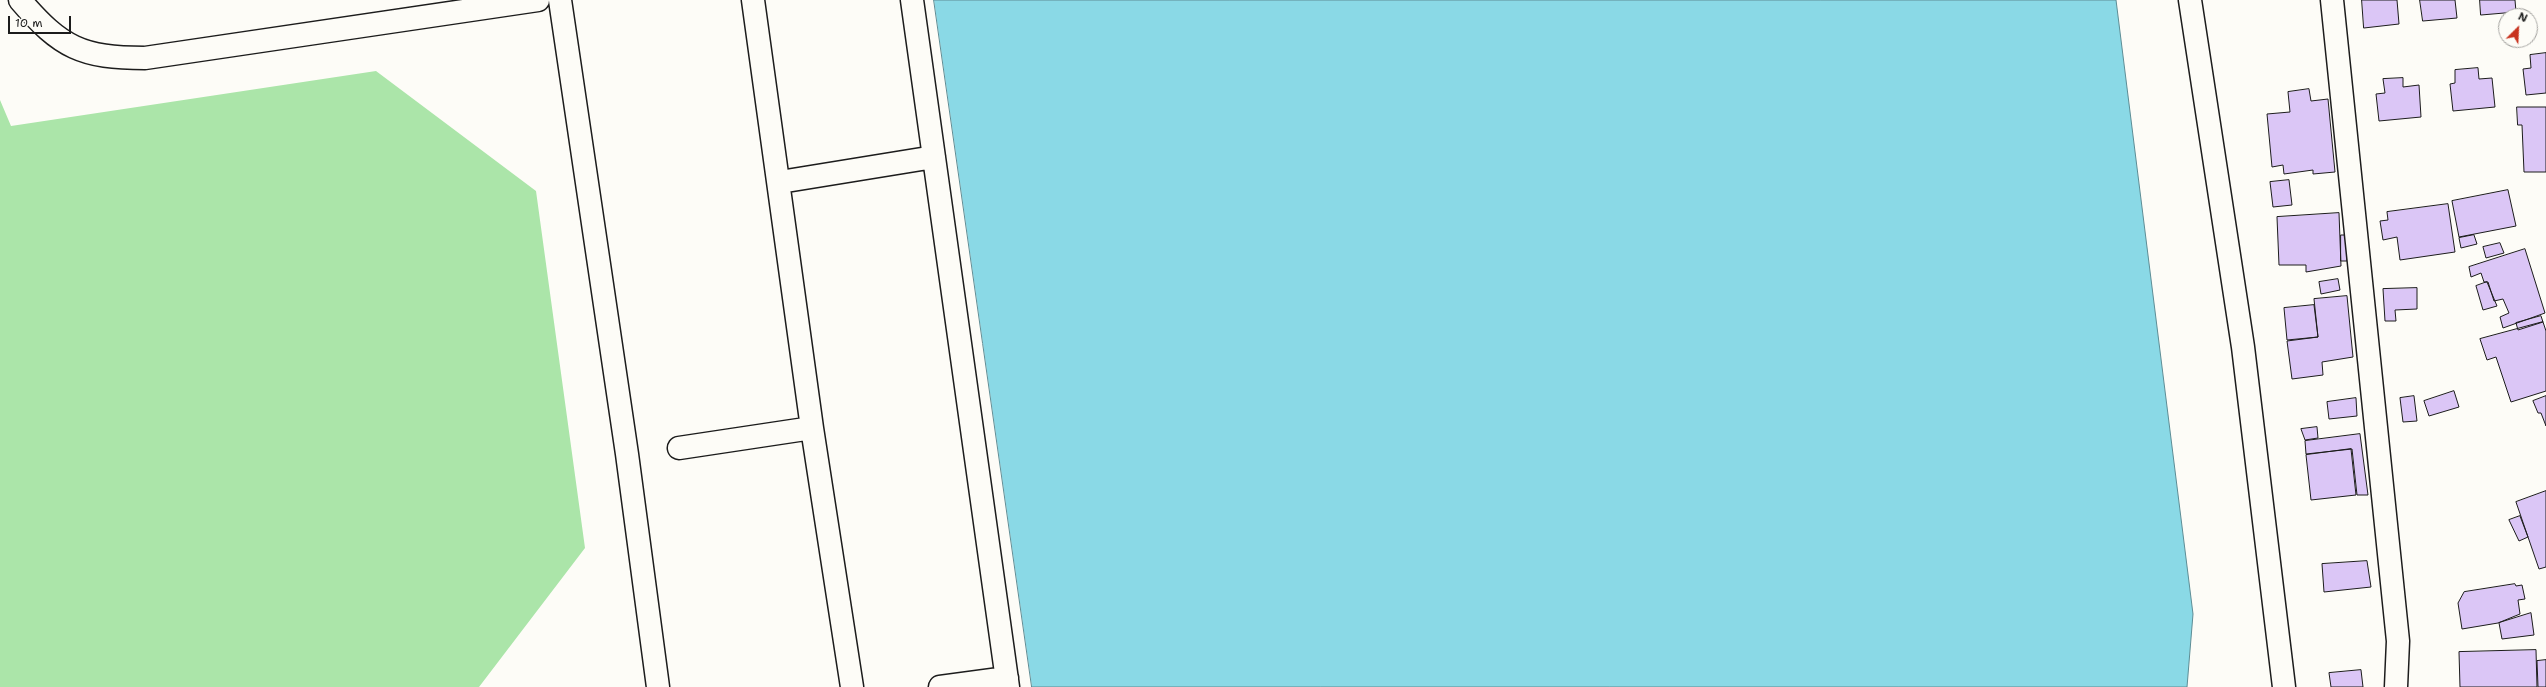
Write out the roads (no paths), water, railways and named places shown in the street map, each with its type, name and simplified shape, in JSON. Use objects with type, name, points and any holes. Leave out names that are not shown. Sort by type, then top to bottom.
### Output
[{"type":"street","points":[[20,0],[43,27],[82,52],[112,58],[145,58],[538,0]]},
{"type":"street","points":[[560,0],[626,446],[658,687]]},
{"type":"street","points":[[754,0],[780,182],[812,428],[852,687]]},
{"type":"street","points":[[912,0],[1007,682],[940,687]]},
{"type":"street","points":[[2190,0],[2243,347],[2284,687]]},
{"type":"street","points":[[2332,0],[2398,641],[2396,687]]},
{"type":"street","points":[[780,182],[934,157]]},
{"type":"street","points":[[679,448],[812,428]]},
{"type":"water","points":[[934,0],[2116,0],[2193,614],[2187,687],[1032,687]]}]
